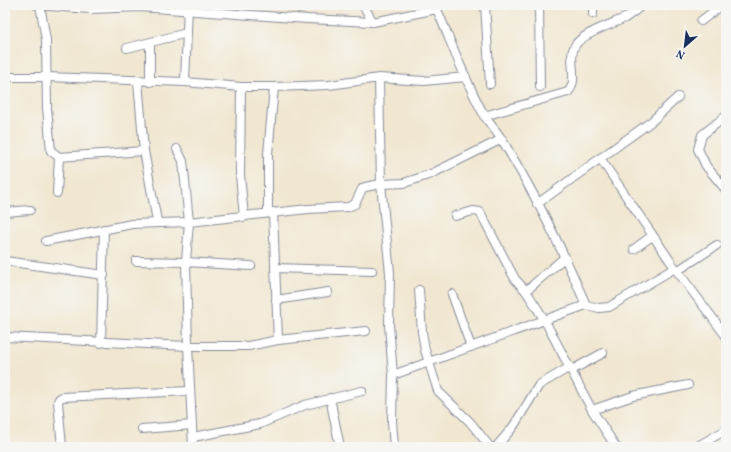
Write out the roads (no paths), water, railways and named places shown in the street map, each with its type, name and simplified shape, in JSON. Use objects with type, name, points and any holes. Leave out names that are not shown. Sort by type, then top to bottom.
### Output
[{"type":"street","points":[[144,151],[59,158],[51,151],[46,40],[39,5],[92,9],[140,7],[188,8],[373,22],[436,7],[484,116],[502,139],[565,257],[586,305]]},
{"type":"street","points":[[363,5],[373,22]]},
{"type":"street","points":[[485,5],[490,84]]},
{"type":"street","points":[[539,5],[540,87]]},
{"type":"street","points":[[593,5],[593,14]]},
{"type":"street","points":[[484,116],[568,92],[571,88],[572,82],[572,55],[576,44],[585,37],[632,14],[642,5]]},
{"type":"street","points":[[701,21],[722,5]]},
{"type":"street","points":[[185,82],[188,8]]},
{"type":"street","points":[[127,48],[187,34]]},
{"type":"street","points":[[150,42],[150,82]]},
{"type":"street","points":[[5,78],[47,77],[150,82],[185,82],[241,87],[274,87],[328,85],[379,78],[424,81],[466,77]]},
{"type":"street","points":[[379,78],[381,184],[390,273],[389,325],[393,375],[392,421],[394,447]]},
{"type":"street","points":[[138,81],[144,151],[157,222]]},
{"type":"street","points":[[241,87],[240,175],[244,217]]},
{"type":"street","points":[[274,87],[268,154],[278,340]]},
{"type":"street","points":[[537,204],[652,121],[678,97]]},
{"type":"street","points":[[726,116],[702,135],[698,149],[706,166],[726,190]]},
{"type":"street","points":[[46,241],[132,224],[190,222],[270,213],[348,207],[354,204],[362,189],[381,184],[404,182],[431,174],[502,139]]},
{"type":"street","points":[[177,149],[183,161],[190,222],[186,262],[189,391],[193,447]]},
{"type":"street","points":[[57,193],[59,158]]},
{"type":"street","points":[[600,158],[676,270],[726,336]]},
{"type":"street","points":[[5,212],[30,210]]},
{"type":"street","points":[[455,216],[473,211],[480,212],[515,279],[526,291],[544,319],[592,410],[616,447]]},
{"type":"street","points":[[101,343],[104,276],[104,229]]},
{"type":"street","points":[[634,248],[652,236]]},
{"type":"street","points":[[393,375],[586,305],[599,308],[613,305],[718,245]]},
{"type":"street","points":[[526,291],[565,257]]},
{"type":"street","points":[[5,261],[104,276]]},
{"type":"street","points":[[136,261],[251,266]]},
{"type":"street","points":[[275,268],[372,271]]},
{"type":"street","points":[[419,290],[422,332],[428,363],[438,391],[470,422],[490,447]]},
{"type":"street","points":[[276,300],[328,292]]},
{"type":"street","points":[[452,294],[471,347]]},
{"type":"street","points":[[5,337],[101,343],[188,346],[248,346],[278,340],[366,331]]},
{"type":"street","points":[[496,447],[512,427],[539,384],[603,353]]},
{"type":"street","points":[[592,410],[633,396],[688,385]]},
{"type":"street","points":[[62,447],[58,402],[62,397],[189,391]]},
{"type":"street","points":[[193,437],[260,424],[305,404],[362,391]]},
{"type":"street","points":[[330,398],[340,447]]},
{"type":"street","points":[[142,429],[192,425]]},
{"type":"street","points":[[696,447],[726,430]]}]
